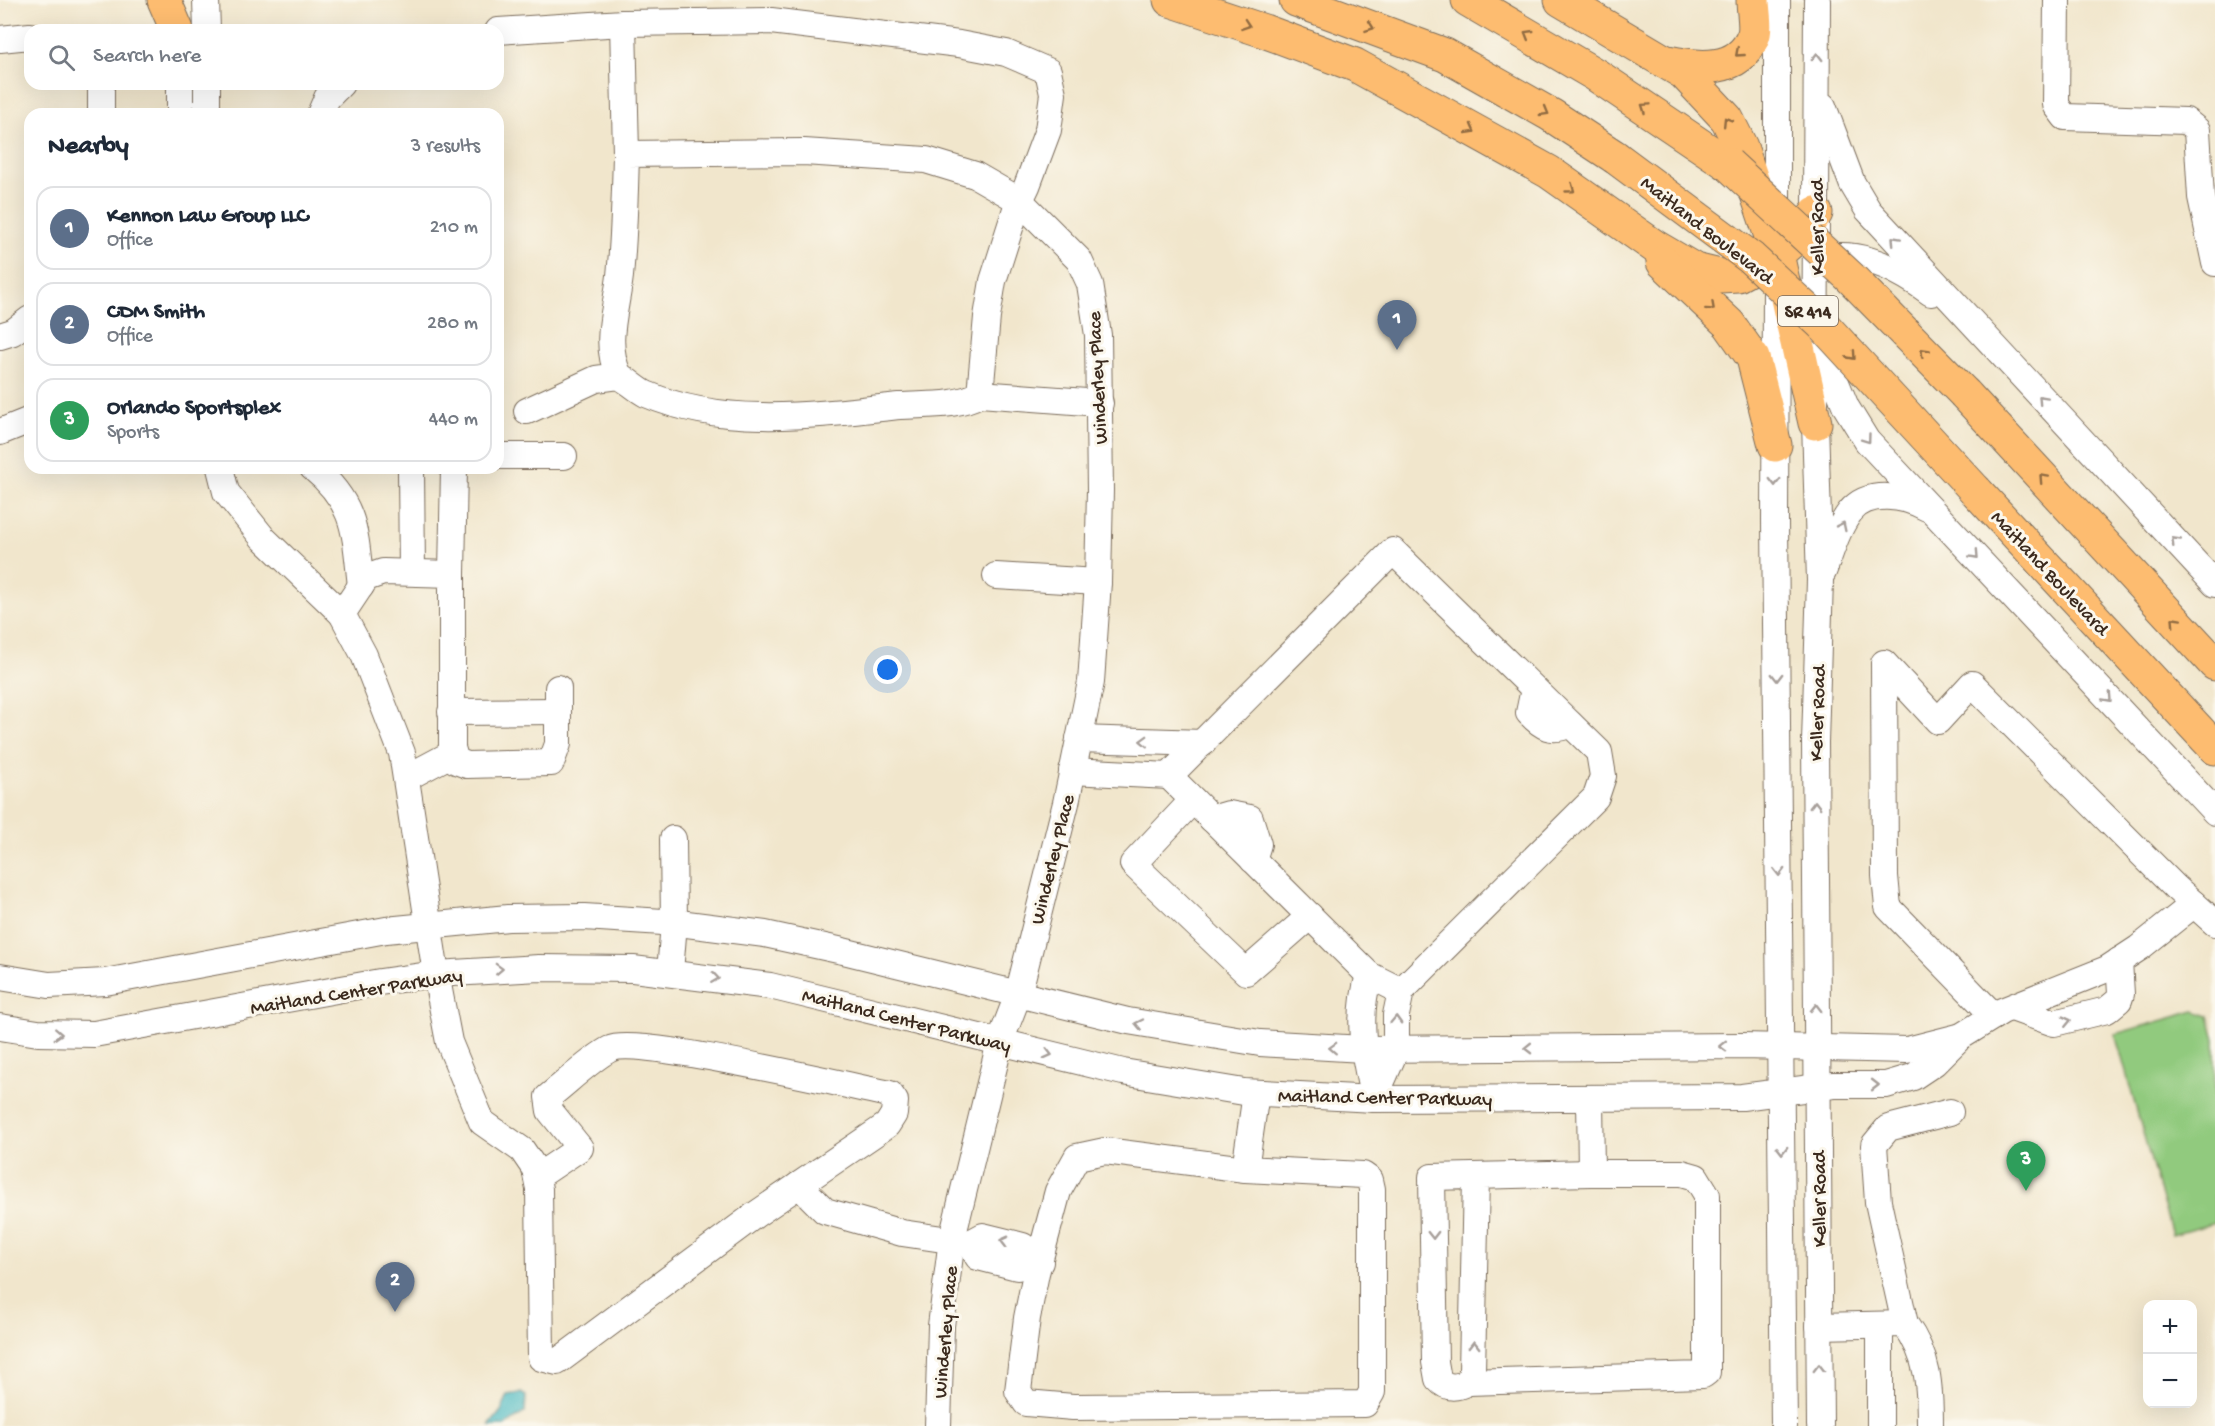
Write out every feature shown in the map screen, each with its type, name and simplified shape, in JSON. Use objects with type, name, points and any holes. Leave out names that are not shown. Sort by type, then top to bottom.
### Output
[{"type":"highway","points":[[164,0],[175,24]]},
{"type":"highway","points":[[1170,0],[1264,31],[1355,65],[1549,172],[1640,236],[1695,270],[1720,276],[1789,275]]},
{"type":"highway","name":"Maitland Boulevard","points":[[1296,0],[1445,55],[1551,116],[1615,157],[1751,258],[1822,324],[2215,748]]},
{"type":"highway","name":"SR 414","points":[[1468,0],[1596,75],[1728,164],[1850,276],[1965,394],[2215,664]]},
{"type":"highway","points":[[1562,0],[1684,73],[1727,119],[1742,147],[1789,275],[1815,423]]},
{"type":"highway","points":[[1666,62],[1712,68],[1743,53],[1754,36],[1753,0]]},
{"type":"highway","points":[[1789,275],[1797,237],[1816,213]]},
{"type":"highway","points":[[1640,236],[1680,280],[1729,324],[1753,358],[1775,445]]},
{"type":"highway","points":[[2182,714],[2215,755]]},
{"type":"street","points":[[178,0],[178,24]]},
{"type":"street","points":[[206,0],[207,24]]},
{"type":"street","name":"Keller Road","points":[[1777,0],[1777,215],[1789,275],[1815,329],[1815,423],[1820,580],[1815,742],[1820,1426]]},
{"type":"street","name":"Keller Road","points":[[1816,213],[1817,0]]},
{"type":"street","points":[[2057,0],[2056,105],[2065,117],[2186,121],[2206,125],[2201,197],[2211,228],[2215,263]]},
{"type":"street","points":[[504,31],[623,23],[771,21],[918,38],[1005,53],[1048,71],[1053,94],[1048,130],[1020,201],[993,281],[987,317],[980,394]]},
{"type":"street","points":[[623,23],[626,154],[620,277],[611,329],[611,353],[619,376],[643,393],[673,403],[723,414],[820,415],[947,403],[969,400],[980,394],[1100,403]]},
{"type":"street","points":[[0,39],[24,37]]},
{"type":"street","points":[[1817,88],[1852,183],[1868,210],[2215,584]]},
{"type":"street","points":[[101,90],[101,108]]},
{"type":"street","points":[[180,90],[180,108]]},
{"type":"street","points":[[207,90],[207,108]]},
{"type":"street","points":[[323,108],[327,98],[334,90]]},
{"type":"street","name":"Winderley Place","points":[[626,154],[804,152],[926,160],[975,175],[1020,201],[1079,260],[1090,284],[1098,335],[1100,403],[1098,582],[1091,682],[1018,995],[1000,1042],[961,1241],[941,1326],[939,1426]]},
{"type":"street","points":[[1789,275],[1823,258],[1858,259],[1882,264],[1906,275],[1981,333]]},
{"type":"street","name":"Keller Road","points":[[1784,1426],[1775,445],[1789,275]]},
{"type":"street","points":[[0,336],[13,332],[24,324]]},
{"type":"street","points":[[1815,329],[1846,406],[1867,441],[2215,812]]},
{"type":"street","points":[[527,411],[596,379],[619,376]]},
{"type":"street","points":[[0,432],[24,422]]},
{"type":"street","points":[[504,456],[564,456]]},
{"type":"street","points":[[222,474],[226,492],[263,538],[342,614],[373,677],[402,753],[436,974],[449,1042],[482,1122],[522,1150],[535,1169],[537,1177],[541,1358],[557,1362],[800,1185],[887,1125],[894,1114],[896,1101],[890,1094],[677,1052],[624,1047],[610,1049],[548,1097],[550,1111],[580,1148],[537,1177]]},
{"type":"street","points":[[319,474],[341,494],[349,515],[355,535],[361,586]]},
{"type":"street","points":[[411,474],[412,572]]},
{"type":"street","points":[[451,712],[558,699],[558,744],[551,763],[467,765],[456,761],[453,753],[451,712],[454,474]]},
{"type":"street","points":[[1820,580],[1842,525],[1851,511],[1861,503],[1886,496],[1912,500],[1935,513]]},
{"type":"street","points":[[1169,777],[1393,551],[1599,752],[1603,777],[1596,797],[1401,991],[1396,1015],[1396,1049],[1374,1099]]},
{"type":"street","points":[[342,614],[366,578],[383,572],[452,574]]},
{"type":"street","points":[[996,576],[1098,582]]},
{"type":"street","points":[[2120,961],[2121,994],[2119,1000],[2107,1010],[2054,1023],[2003,1012],[1888,907],[1885,876],[1884,663],[1938,721],[1971,684],[2215,923]]},
{"type":"street","points":[[1079,738],[1203,743]]},
{"type":"street","points":[[406,778],[453,753]]},
{"type":"street","points":[[1072,771],[1169,777],[1369,975],[1401,991]]},
{"type":"street","points":[[1193,800],[1133,864],[1246,972],[1310,916]]},
{"type":"street","points":[[670,972],[674,923],[673,839]]},
{"type":"street","points":[[0,977],[49,985],[105,982],[350,935],[429,924],[545,917],[674,923],[798,941],[1128,1021],[1260,1043],[1363,1049],[1781,1047],[1907,1050],[1960,1037],[2003,1012],[2107,969],[2139,948],[2194,904]]},
{"type":"street","name":"Maitland Center Parkway","points":[[0,1027],[67,1035],[113,1032],[380,982],[436,974],[539,968],[670,972],[800,992],[1123,1072],[1256,1093],[1374,1099],[1742,1097],[1817,1088],[1886,1085],[1913,1077],[1934,1063],[1960,1037]]},
{"type":"street","points":[[1369,975],[1361,1011],[1363,1049],[1374,1099]]},
{"type":"street","points":[[1245,1169],[1256,1093]]},
{"type":"street","points":[[1590,1098],[1591,1173]]},
{"type":"street","points":[[1930,1426],[1929,1376],[1915,1337],[1905,1324],[1878,1202],[1874,1144],[1888,1128],[1950,1112]]},
{"type":"street","points":[[1105,1151],[1245,1169],[1363,1175],[1370,1180],[1372,1189],[1371,1392],[1365,1404],[1073,1407],[1026,1403],[1018,1391],[1035,1261],[1058,1191],[1077,1156],[1105,1151]]},
{"type":"street","points":[[1591,1173],[1682,1173],[1696,1177],[1702,1185],[1707,1196],[1707,1372],[1703,1375],[1468,1382],[1454,1387],[1442,1383],[1438,1379],[1435,1362],[1432,1177],[1591,1173]]},
{"type":"street","points":[[1468,1382],[1474,1357],[1476,1176]]},
{"type":"street","points":[[800,1185],[825,1211],[902,1233],[961,1241],[978,1257],[1017,1267],[1035,1261]]},
{"type":"street","points":[[1819,1326],[1905,1324]]},
{"type":"street","points":[[1880,1325],[1880,1426]]},
{"type":"green space","points":[[2195,1011],[2209,1016],[2215,1039],[2215,1223],[2172,1235],[2115,1034]]},
{"type":"water","points":[[521,1393],[526,1396],[525,1412],[505,1426],[489,1426],[501,1411],[508,1395]]},
{"type":"place","name":"Kennon Law Group LLC","points":[[1397,350]]},
{"type":"place","name":"Orlando Sportsplex","points":[[2026,1191]]},
{"type":"place","name":"CDM Smith","points":[[395,1312]]}]
